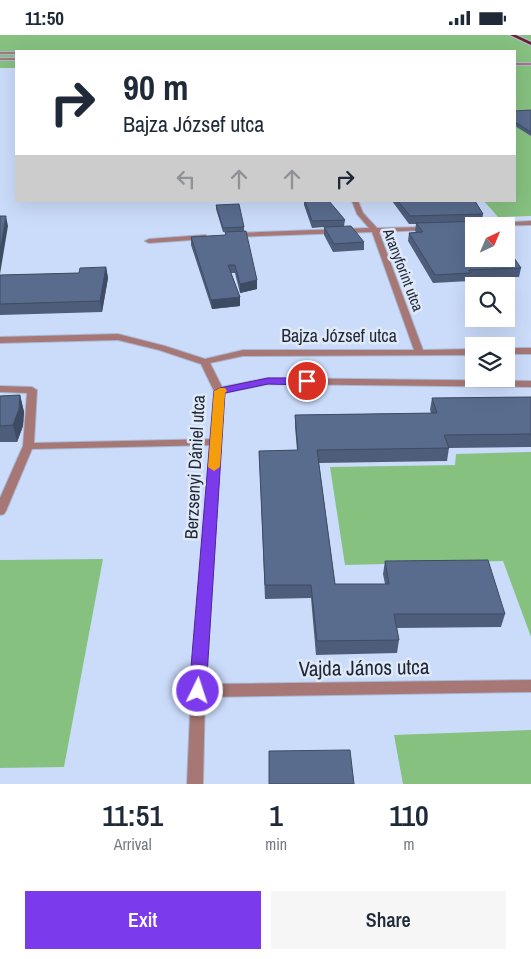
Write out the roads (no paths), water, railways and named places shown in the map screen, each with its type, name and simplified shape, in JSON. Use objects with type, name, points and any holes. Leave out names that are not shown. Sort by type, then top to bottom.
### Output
[{"type":"main road","points":[[512,35],[531,44]]},
{"type":"street","points":[[0,53],[15,53]]},
{"type":"street","points":[[516,58],[531,58]]},
{"type":"street","points":[[0,59],[15,59]]},
{"type":"street","points":[[516,64],[531,64]]},
{"type":"street","name":"Aranyforint utca","points":[[355,202],[360,214],[376,230],[419,352]]},
{"type":"street","points":[[515,224],[531,223]]},
{"type":"street","points":[[226,236],[434,227]]},
{"type":"street","points":[[149,241],[216,237]]},
{"type":"street","points":[[0,339],[118,337],[162,348],[205,362]]},
{"type":"street","points":[[515,351],[531,351]]},
{"type":"street","name":"Bajza József utca","points":[[205,362],[243,353],[465,352]]},
{"type":"street","name":"Berzsenyi Dániel utca","points":[[195,784],[198,691],[220,391],[205,362]]},
{"type":"street","points":[[220,391],[268,381],[531,384]]},
{"type":"street","points":[[0,389],[32,390],[28,446],[0,511]]},
{"type":"street","points":[[28,446],[216,442]]},
{"type":"street","name":"Vajda János utca","points":[[198,691],[531,686]]}]
